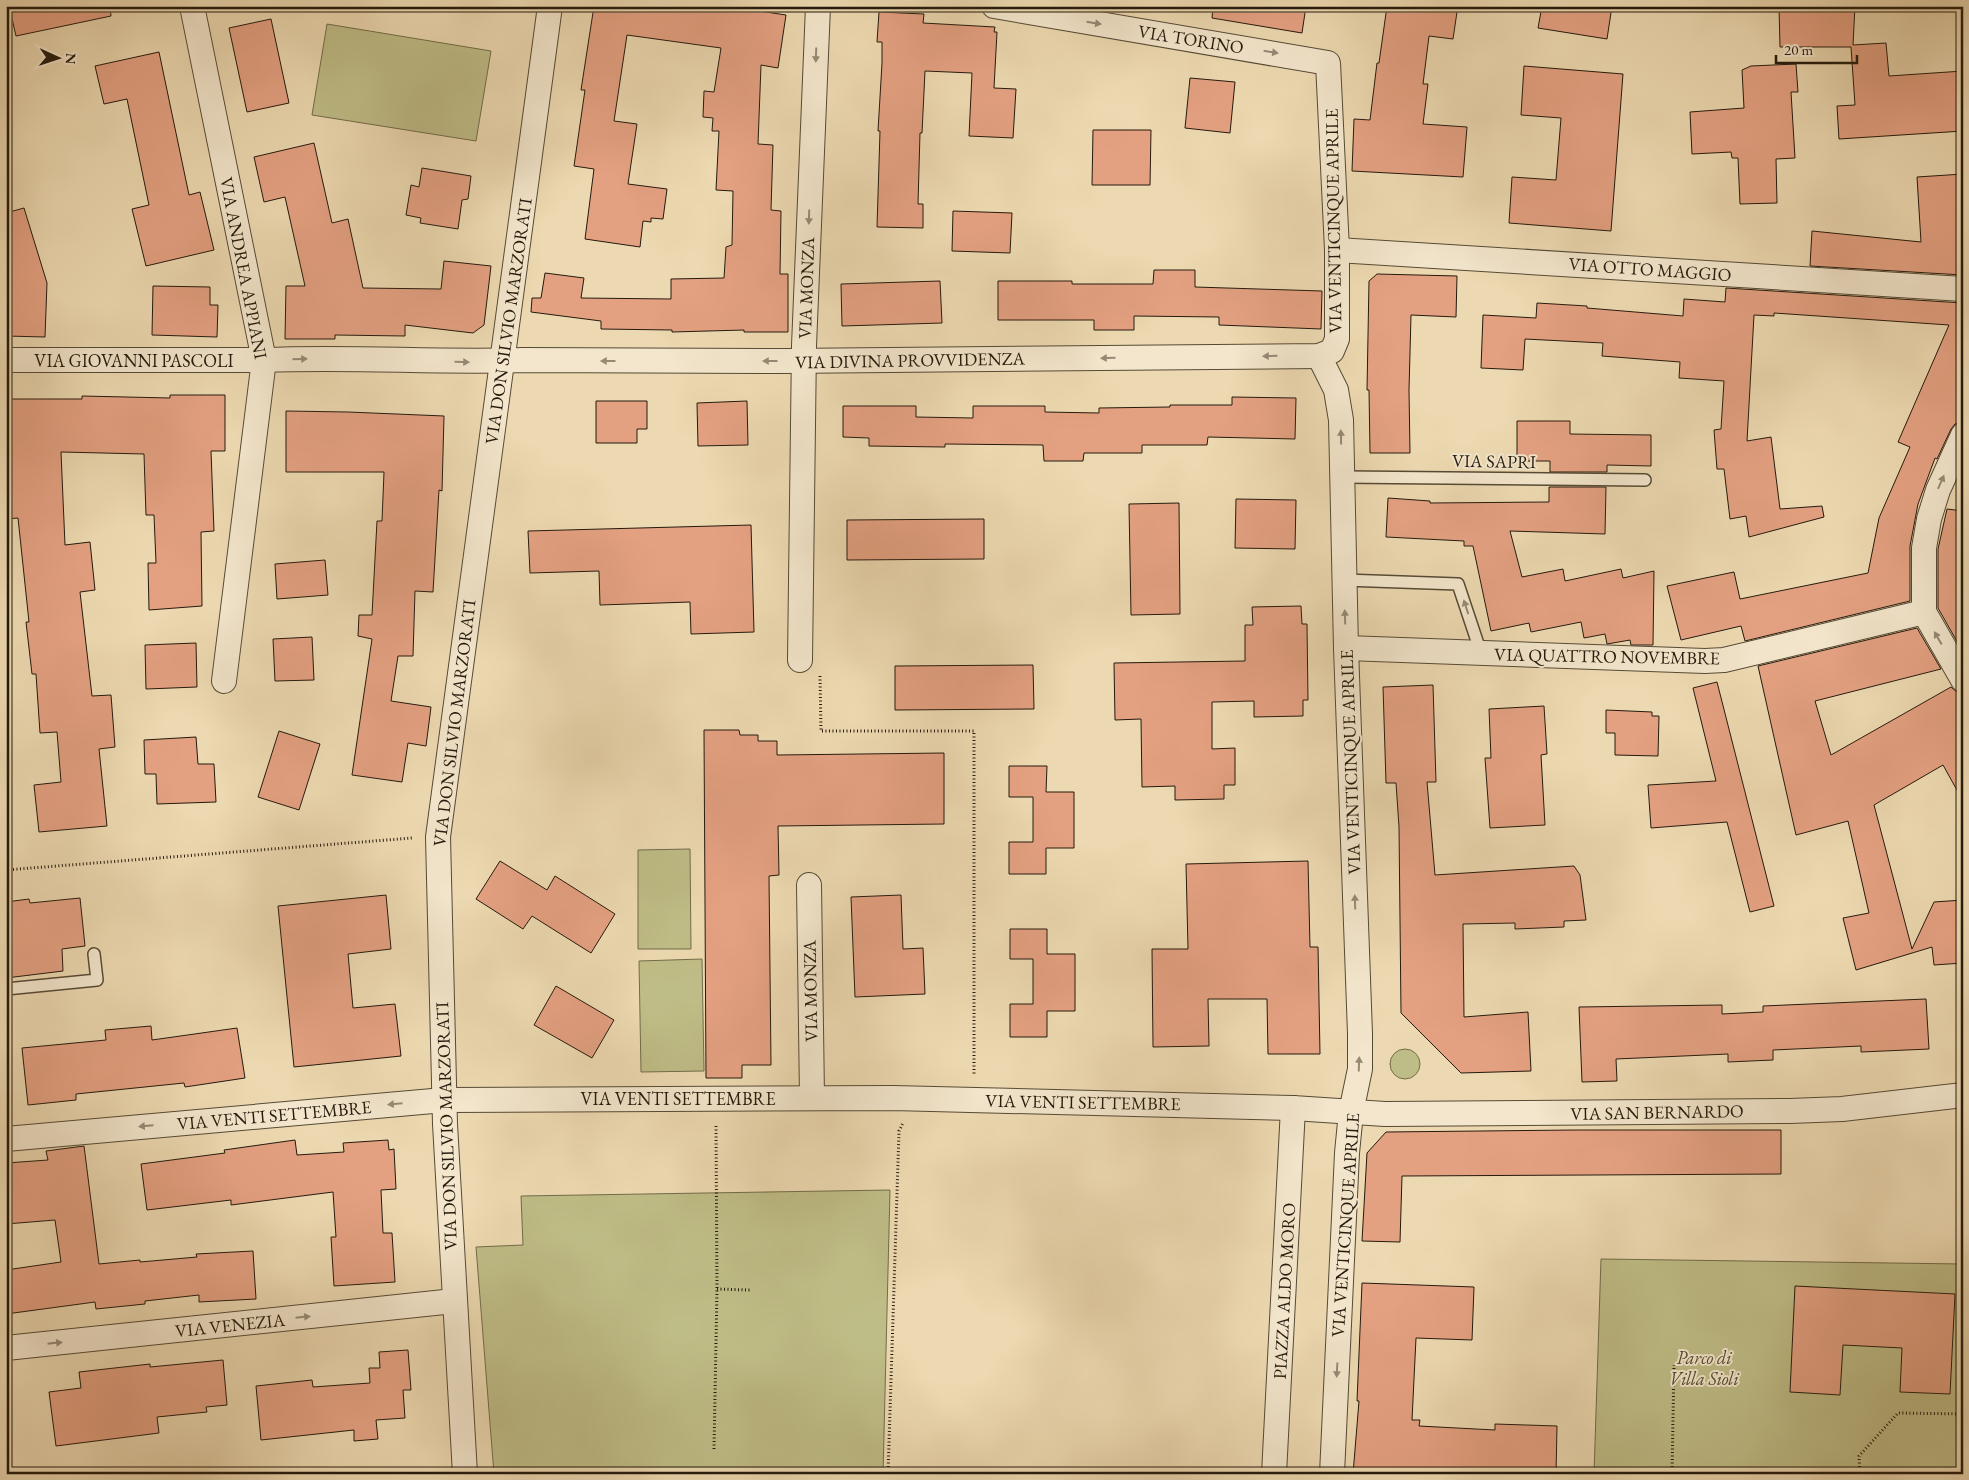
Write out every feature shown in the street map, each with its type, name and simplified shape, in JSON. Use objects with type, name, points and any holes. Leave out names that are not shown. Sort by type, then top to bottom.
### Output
[{"type":"street","name":"VIA ANDREA APPIANI","points":[[192,6],[264,360],[224,681]]},
{"type":"street","name":"VIA DON SILVIO MARZORATI","points":[[465,1474],[444,1100],[438,837],[550,6]]},
{"type":"street","name":"VIA MONZA","points":[[800,660],[804,361],[818,6]]},
{"type":"street","name":"VIA TORINO","points":[[994,6],[1328,63]]},
{"type":"street","name":"VIA VENTICINQUE APRILE","points":[[1328,63],[1337,250],[1337,339],[1332,351],[1319,356],[1336,390],[1341,420],[1346,648],[1360,1034],[1360,1069],[1351,1112],[1347,1153],[1332,1474]]},
{"type":"street","name":"VIA OTTO MAGGIO","points":[[1337,250],[1963,289]]},
{"type":"street","name":"VIA DIVINA PROVVIDENZA","points":[[502,361],[804,361],[1319,356]]},
{"type":"street","name":"VIA GIOVANNI PASCOLI","points":[[6,360],[264,360],[305,358],[502,361]]},
{"type":"street","points":[[1963,435],[1938,490],[1929,519],[1924,548],[1924,612],[1963,680]]},
{"type":"street","name":"VIA QUATTRO NOVEMBRE","points":[[1346,648],[1705,661],[1724,660],[1924,612]]},
{"type":"street","name":"VIA MONZA","points":[[809,885],[812,1097]]},
{"type":"street","name":"VIA SAN BERNARDO","points":[[1351,1112],[1385,1114],[1790,1111],[1842,1109],[1963,1095]]},
{"type":"street","name":"VIA VENTI SETTEMBRE","points":[[6,1139],[444,1100],[812,1097],[1293,1108],[1351,1112]]},
{"type":"street","name":"PIAZZA ALDO MORO","points":[[1274,1474],[1293,1108]]},
{"type":"street","name":"VIA VENEZIA","points":[[6,1348],[454,1301]]},
{"type":"lane","name":"VIA SAPRI","points":[[1342,477],[1645,480]]},
{"type":"lane","points":[[1344,580],[1458,584],[1481,653]]},
{"type":"lane","points":[[6,989],[97,980],[94,954]]},
{"type":"path","points":[[800,660],[820,660],[820,731],[974,731],[974,1078]]},
{"type":"path","points":[[6,870],[438,837]]},
{"type":"path","points":[[888,1474],[899,1131],[905,1118]]},
{"type":"path","points":[[714,1449],[717,1289],[716,1119]]},
{"type":"path","points":[[717,1289],[750,1290]]},
{"type":"path","points":[[1672,1474],[1674,1365]]},
{"type":"path","points":[[1860,1474],[1859,1456],[1898,1414],[1963,1414]]},
{"type":"green space","points":[[327,24],[491,51],[476,141],[312,115]]},
{"type":"green space","points":[[690,849],[691,949],[638,949],[638,850]]},
{"type":"green space","points":[[702,959],[704,1071],[641,1072],[639,961]]},
{"type":"green space","points":[[1405,1049],[1415,1054],[1420,1064],[1415,1074],[1405,1079],[1395,1074],[1390,1064],[1395,1054]]},
{"type":"green space","points":[[890,1190],[883,1474],[494,1474],[476,1247],[523,1245],[521,1196]]},
{"type":"green space","name":"Parco di Villa Sioli","points":[[1601,1259],[1963,1264],[1963,1474],[1594,1474]]},
{"type":"building","points":[[9,6],[110,6],[111,16],[16,36]]},
{"type":"building","points":[[594,6],[726,6],[786,15],[778,68],[761,65],[758,144],[773,145],[771,210],[781,211],[780,274],[788,274],[788,332],[744,332],[744,330],[672,332],[672,330],[601,329],[601,321],[531,312],[532,298],[541,298],[545,273],[584,278],[581,298],[671,299],[671,279],[724,278],[726,247],[732,245],[733,191],[716,190],[719,131],[712,131],[713,118],[703,117],[704,91],[714,92],[721,48],[627,35],[614,121],[637,124],[628,184],[667,189],[663,219],[651,218],[651,222],[643,221],[640,247],[585,239],[594,169],[574,166],[585,90],[581,90]]},
{"type":"building","points":[[1213,6],[1306,6],[1302,33],[1212,18]]},
{"type":"building","points":[[1387,6],[1418,6],[1457,12],[1453,39],[1429,36],[1423,84],[1428,84],[1423,124],[1467,127],[1463,177],[1352,171],[1354,119],[1370,120]]},
{"type":"building","points":[[1542,6],[1612,6],[1607,39],[1538,28]]},
{"type":"building","points":[[1779,6],[1855,6],[1853,45],[1886,43],[1889,76],[1963,71],[1963,131],[1839,139],[1837,106],[1855,105],[1851,47],[1780,47]]},
{"type":"building","points":[[879,12],[924,14],[923,23],[995,27],[994,32],[997,32],[994,88],[1016,89],[1013,138],[969,136],[972,73],[925,71],[922,133],[920,133],[918,204],[923,204],[923,228],[877,227],[880,131],[878,131],[882,63],[882,42],[877,42]]},
{"type":"building","points":[[271,19],[289,103],[247,112],[229,28]]},
{"type":"building","points":[[159,52],[189,195],[200,192],[214,250],[146,266],[132,209],[149,205],[127,99],[104,104],[95,66]]},
{"type":"building","points":[[1796,64],[1798,92],[1791,92],[1795,158],[1776,159],[1777,203],[1740,204],[1738,158],[1732,158],[1731,152],[1692,154],[1690,112],[1744,108],[1742,70],[1751,66]]},
{"type":"building","points":[[1524,66],[1623,74],[1611,231],[1509,223],[1512,177],[1556,180],[1561,118],[1521,115]]},
{"type":"building","points":[[1190,78],[1235,82],[1230,133],[1185,128]]},
{"type":"building","points":[[1093,130],[1151,130],[1150,185],[1092,185]]},
{"type":"building","points":[[314,143],[332,223],[348,219],[363,288],[441,289],[444,261],[491,266],[484,325],[473,333],[405,325],[405,336],[335,335],[335,339],[285,339],[286,286],[305,286],[285,197],[264,202],[254,157]]},
{"type":"building","points":[[422,168],[471,176],[468,199],[462,200],[458,229],[420,223],[421,218],[406,215],[411,185],[419,187]]},
{"type":"building","points":[[1963,174],[1963,275],[1810,266],[1812,231],[1921,242],[1917,177]]},
{"type":"building","points":[[24,208],[47,283],[45,337],[6,336],[6,213]]},
{"type":"building","points":[[953,211],[1012,213],[1010,253],[952,251]]},
{"type":"building","points":[[1154,270],[1195,270],[1195,287],[1322,291],[1321,329],[1219,325],[1219,317],[1134,316],[1134,330],[1094,330],[1094,320],[998,320],[998,281],[1072,281],[1072,284],[1153,284]]},
{"type":"building","points":[[1377,274],[1457,276],[1456,317],[1411,315],[1410,453],[1370,453],[1369,390],[1367,390],[1369,281]]},
{"type":"building","points":[[940,281],[942,323],[842,326],[841,284]]},
{"type":"building","points":[[153,286],[210,287],[210,305],[218,305],[217,337],[152,335]]},
{"type":"building","points":[[1726,288],[1963,303],[1963,421],[1955,424],[1951,429],[1937,459],[1935,458],[1918,504],[1910,546],[1910,601],[1745,641],[1741,626],[1681,640],[1667,586],[1734,572],[1740,599],[1868,573],[1879,518],[1910,447],[1898,442],[1949,325],[1774,313],[1774,316],[1754,315],[1747,441],[1771,437],[1780,509],[1822,506],[1824,517],[1749,537],[1746,516],[1730,519],[1724,469],[1717,469],[1714,430],[1721,429],[1724,381],[1679,378],[1680,362],[1602,356],[1603,343],[1525,339],[1523,370],[1481,368],[1483,315],[1536,318],[1537,303],[1683,316],[1684,299],[1725,302]]},
{"type":"building","points":[[170,395],[225,395],[225,451],[211,451],[214,531],[201,532],[202,606],[149,610],[148,563],[156,563],[154,515],[146,515],[144,454],[61,452],[65,545],[90,542],[95,590],[80,592],[92,696],[111,695],[115,747],[99,749],[107,826],[39,832],[34,785],[61,782],[57,732],[40,733],[36,674],[32,674],[26,622],[29,622],[18,518],[6,519],[6,399],[82,399],[82,396],[170,398]]},
{"type":"building","points":[[1232,397],[1296,398],[1295,439],[1208,437],[1207,445],[1142,445],[1142,453],[1084,453],[1083,461],[1044,461],[1043,445],[945,444],[945,447],[869,446],[869,438],[843,437],[843,406],[916,406],[916,417],[973,418],[973,406],[1045,406],[1045,412],[1099,413],[1099,408],[1232,405]]},
{"type":"building","points":[[596,401],[647,401],[647,429],[637,429],[637,443],[596,443]]},
{"type":"building","points":[[747,401],[748,445],[698,446],[697,403]]},
{"type":"building","points":[[286,411],[444,416],[442,491],[439,490],[433,592],[415,591],[413,656],[398,656],[391,701],[431,707],[426,746],[408,743],[402,782],[352,775],[372,639],[358,636],[359,615],[372,615],[377,521],[382,521],[384,472],[286,472]]},
{"type":"building","points":[[1517,421],[1570,421],[1570,434],[1651,435],[1651,466],[1607,465],[1607,472],[1550,472],[1550,461],[1517,461]]},
{"type":"building","points":[[1549,487],[1606,487],[1605,534],[1510,531],[1522,577],[1563,569],[1565,581],[1621,569],[1623,578],[1654,571],[1653,645],[1631,645],[1630,640],[1607,644],[1605,634],[1584,638],[1581,622],[1531,632],[1529,623],[1491,631],[1473,546],[1464,546],[1464,541],[1386,537],[1388,498],[1430,501],[1430,503],[1549,502]]},
{"type":"building","points":[[1236,499],[1296,500],[1295,549],[1235,548]]},
{"type":"building","points":[[1179,503],[1180,614],[1131,615],[1129,504]]},
{"type":"building","points":[[1947,509],[1963,511],[1963,652],[1938,608],[1938,549]]},
{"type":"building","points":[[984,519],[984,559],[847,560],[847,520]]},
{"type":"building","points":[[751,525],[754,632],[691,634],[690,602],[600,605],[599,571],[530,573],[528,531]]},
{"type":"building","points":[[325,560],[328,595],[277,599],[275,564]]},
{"type":"building","points":[[1301,606],[1302,624],[1307,624],[1308,700],[1303,700],[1303,716],[1254,717],[1254,701],[1212,702],[1212,749],[1235,748],[1235,785],[1224,785],[1224,799],[1175,800],[1175,786],[1142,787],[1141,719],[1115,720],[1114,663],[1245,661],[1245,625],[1253,625],[1252,607]]},
{"type":"building","points":[[1917,628],[1941,669],[1815,701],[1831,755],[1951,687],[1963,694],[1963,801],[1943,765],[1874,805],[1912,949],[1934,902],[1963,900],[1963,963],[1934,965],[1932,947],[1856,970],[1843,918],[1869,913],[1848,821],[1796,835],[1758,666]]},
{"type":"building","points":[[312,637],[314,680],[275,681],[273,639]]},
{"type":"building","points":[[196,643],[197,687],[146,689],[145,645]]},
{"type":"building","points":[[1033,665],[1034,709],[895,710],[895,666]]},
{"type":"building","points":[[1717,682],[1774,906],[1750,912],[1727,822],[1651,828],[1648,785],[1716,781],[1693,688]]},
{"type":"building","points":[[1433,685],[1436,782],[1427,782],[1435,875],[1574,866],[1580,875],[1586,920],[1564,921],[1564,927],[1515,929],[1515,923],[1463,924],[1464,1017],[1528,1012],[1531,1071],[1461,1073],[1401,1013],[1399,827],[1396,783],[1386,783],[1383,687]]},
{"type":"building","points":[[1544,706],[1547,754],[1541,755],[1545,825],[1490,828],[1485,758],[1491,758],[1489,709]]},
{"type":"building","points":[[1606,710],[1652,712],[1652,716],[1659,716],[1658,756],[1615,755],[1615,733],[1606,733]]},
{"type":"building","points":[[704,730],[739,730],[740,735],[758,735],[758,741],[777,741],[777,755],[944,753],[944,824],[778,826],[779,875],[769,876],[771,1065],[742,1065],[742,1078],[706,1078]]},
{"type":"building","points":[[279,731],[320,744],[299,810],[258,797]]},
{"type":"building","points":[[196,737],[198,764],[214,764],[216,802],[157,804],[156,774],[145,774],[144,740]]},
{"type":"building","points":[[1009,766],[1047,766],[1046,792],[1074,792],[1074,848],[1046,848],[1046,874],[1009,874],[1009,842],[1033,842],[1033,797],[1009,797]]},
{"type":"building","points":[[500,861],[547,890],[555,876],[615,914],[591,953],[532,916],[523,929],[476,899]]},
{"type":"building","points":[[1308,861],[1310,947],[1318,947],[1320,1054],[1268,1054],[1267,999],[1208,999],[1209,1046],[1153,1047],[1152,949],[1188,949],[1186,864]]},
{"type":"building","points":[[386,895],[391,949],[348,954],[353,1008],[395,1004],[401,1056],[294,1067],[278,906]]},
{"type":"building","points":[[901,895],[903,949],[923,948],[925,994],[855,997],[851,897]]},
{"type":"building","points":[[80,898],[85,946],[62,949],[63,971],[6,978],[6,902],[29,899],[30,903]]},
{"type":"building","points":[[1010,929],[1047,929],[1047,954],[1075,954],[1075,1011],[1047,1011],[1047,1037],[1010,1037],[1010,1004],[1033,1004],[1033,959],[1010,959]]},
{"type":"building","points":[[556,986],[614,1020],[592,1058],[534,1025]]},
{"type":"building","points":[[1926,999],[1929,1049],[1861,1052],[1861,1046],[1773,1050],[1773,1060],[1728,1062],[1728,1054],[1616,1059],[1617,1081],[1582,1082],[1579,1007],[1722,1005],[1722,1014],[1763,1012],[1763,1006]]},
{"type":"building","points":[[151,1026],[152,1040],[237,1028],[245,1078],[185,1087],[184,1083],[76,1094],[76,1100],[28,1105],[22,1048],[106,1040],[105,1030]]},
{"type":"building","points":[[1781,1130],[1781,1174],[1402,1176],[1400,1242],[1362,1241],[1367,1153],[1386,1132]]},
{"type":"building","points":[[295,1140],[297,1155],[344,1152],[343,1143],[388,1140],[389,1150],[394,1149],[396,1189],[381,1190],[383,1233],[392,1233],[395,1282],[334,1286],[331,1237],[336,1237],[333,1192],[231,1205],[231,1200],[147,1210],[141,1164],[225,1153],[224,1150]]},
{"type":"building","points":[[84,1146],[99,1264],[197,1257],[196,1254],[253,1251],[256,1299],[199,1302],[199,1295],[145,1301],[145,1304],[96,1309],[95,1302],[6,1314],[6,1270],[61,1262],[55,1220],[6,1224],[6,1163],[48,1160],[46,1151]]},
{"type":"building","points":[[1362,1283],[1474,1287],[1472,1340],[1416,1338],[1412,1420],[1420,1420],[1419,1426],[1495,1430],[1495,1424],[1557,1426],[1556,1474],[1353,1474],[1359,1401],[1357,1401]]},
{"type":"building","points":[[1795,1286],[1955,1294],[1950,1394],[1900,1392],[1902,1348],[1843,1345],[1840,1395],[1790,1392]]},
{"type":"building","points":[[408,1350],[411,1390],[403,1390],[405,1418],[376,1420],[378,1439],[354,1441],[354,1430],[261,1440],[256,1386],[312,1380],[313,1387],[370,1383],[369,1368],[380,1368],[379,1352]]},
{"type":"building","points":[[223,1360],[227,1405],[206,1407],[207,1412],[157,1417],[159,1433],[56,1446],[49,1392],[81,1388],[79,1372],[150,1364],[150,1367]]}]
